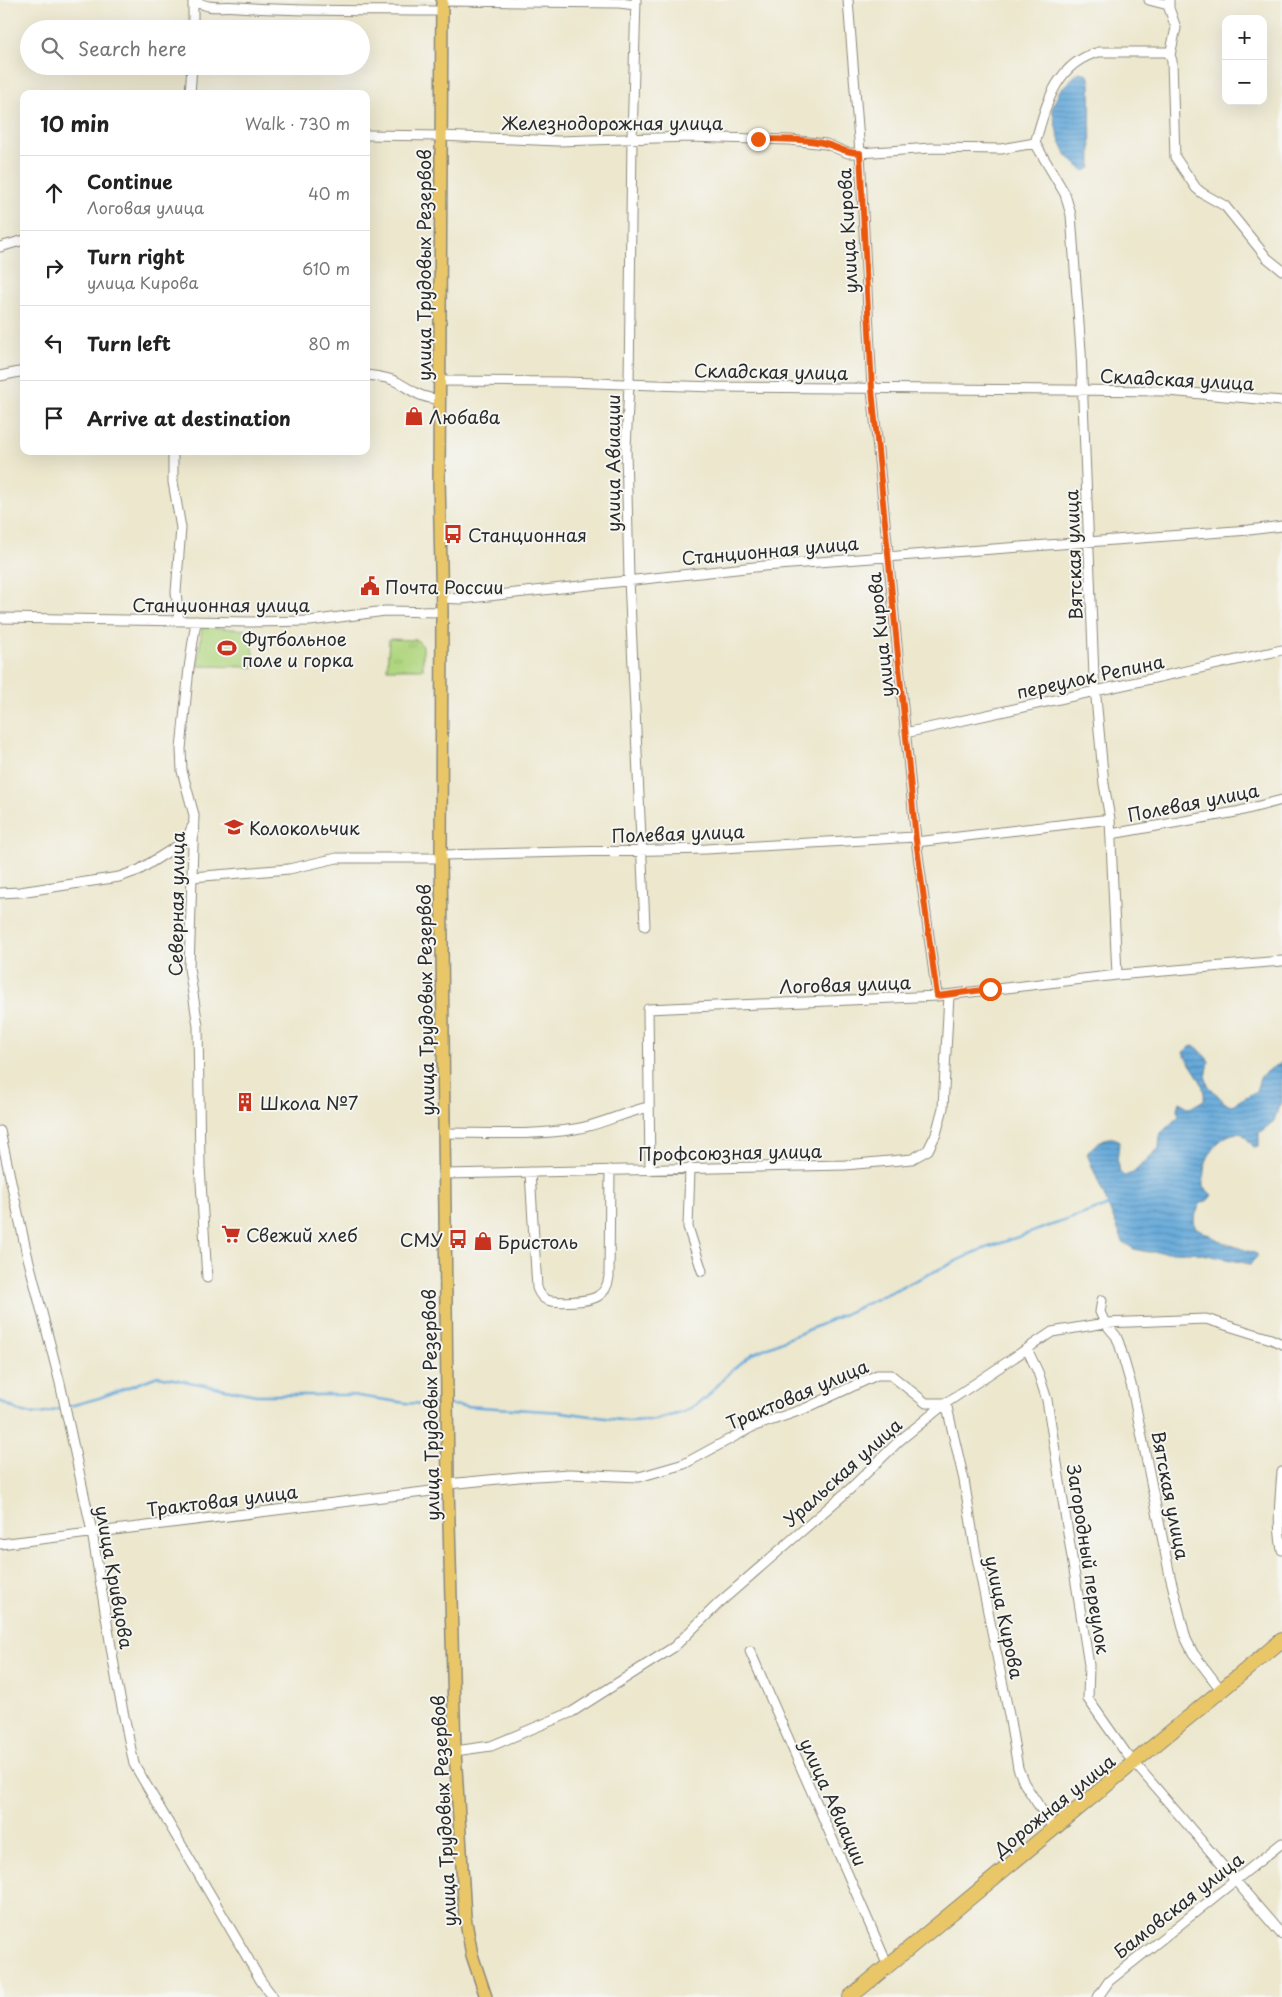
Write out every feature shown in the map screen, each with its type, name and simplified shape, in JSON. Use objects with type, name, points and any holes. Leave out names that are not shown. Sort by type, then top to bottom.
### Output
[{"type":"highway","name":"Дорожная улица","points":[[850,1997],[1282,1640]]},
{"type":"main road","name":"улица Трудовых Резервов","points":[[442,4],[440,381],[442,612],[441,856],[448,1487],[455,1750],[465,1917],[472,1955],[486,1997]]},
{"type":"street","points":[[193,20],[193,0],[214,8],[235,6],[277,9],[442,4],[636,2]]},
{"type":"street","name":"улица Кирова","points":[[848,0],[860,153],[872,389],[916,839],[937,996]]},
{"type":"street","points":[[1149,0],[1169,3],[1176,28],[1170,55],[1172,61],[1175,157],[1196,188],[1225,206],[1267,258],[1282,270]]},
{"type":"street","name":"улица Авиации","points":[[636,2],[629,384],[626,448],[629,579],[644,926]]},
{"type":"street","points":[[1035,143],[1054,87],[1075,64],[1099,52],[1166,52],[1170,55]]},
{"type":"street","points":[[190,90],[191,75]]},
{"type":"street","name":"Железнодорожная улица","points":[[370,135],[558,141],[689,137],[808,141],[826,144],[848,153],[932,148],[1001,149],[1035,143]]},
{"type":"street","name":"Вятская улица","points":[[1035,143],[1056,176],[1070,205],[1082,391],[1095,691],[1104,784],[1110,820],[1117,975]]},
{"type":"street","points":[[0,247],[20,241]]},
{"type":"street","points":[[0,376],[20,372]]},
{"type":"street","points":[[370,376],[392,380],[414,394],[425,398],[440,399]]},
{"type":"street","name":"Складская улица","points":[[440,381],[715,387],[1168,391],[1282,401]]},
{"type":"street","points":[[173,455],[172,482],[181,528],[176,592],[179,621]]},
{"type":"street","name":"Станционная улица","points":[[441,598],[461,599],[629,579],[764,566],[1282,526]]},
{"type":"street","name":"Станционная улица","points":[[0,618],[310,621],[385,612],[442,612]]},
{"type":"street","name":"Северная улица","points":[[196,621],[181,749],[182,771],[193,808],[194,822],[189,968],[198,1026],[200,1166],[207,1278]]},
{"type":"street","name":"переулок Репина","points":[[905,733],[1282,650]]},
{"type":"street","name":"Полевая улица","points":[[1111,834],[1236,812],[1282,800]]},
{"type":"street","name":"Полевая улица","points":[[192,877],[289,869],[337,858],[706,849],[916,839],[1110,820]]},
{"type":"street","points":[[0,893],[105,880],[133,872],[182,843],[191,832],[194,822]]},
{"type":"street","name":"Логовая улица","points":[[649,1107],[648,1009],[937,996],[1117,975],[1282,961]]},
{"type":"street","name":"Профсоюзная улица","points":[[444,1174],[855,1165],[912,1159],[928,1150],[936,1134],[943,1108],[949,995]]},
{"type":"street","points":[[444,1133],[536,1132],[573,1129],[591,1126],[649,1107],[650,1170]]},
{"type":"street","name":"улица Кривцова","points":[[0,1131],[26,1250],[60,1383],[92,1532],[117,1683],[134,1764],[261,1981],[273,1997]]},
{"type":"street","points":[[690,1169],[688,1227],[702,1271]]},
{"type":"street","points":[[530,1172],[537,1288],[542,1297],[548,1300],[569,1301],[597,1297],[608,1285],[610,1277],[610,1170]]},
{"type":"street","name":"Вятская улица","points":[[1102,1300],[1100,1312],[1119,1343],[1132,1388],[1170,1576],[1186,1640],[1193,1653],[1222,1691]]},
{"type":"street","name":"Уральская улица","points":[[455,1750],[491,1746],[572,1712],[674,1647],[719,1603],[850,1489],[899,1441],[946,1403],[1052,1332],[1105,1323],[1206,1319],[1282,1344]]},
{"type":"street","name":"Загородный переулок","points":[[1027,1349],[1038,1372],[1047,1400],[1089,1665],[1088,1699],[1126,1753],[1282,1935]]},
{"type":"street","name":"Трактовая улица","points":[[0,1544],[519,1477],[570,1474],[638,1477],[684,1464],[752,1427],[804,1409],[878,1375],[891,1375],[926,1403],[946,1403]]},
{"type":"street","name":"улица Кирова","points":[[946,1403],[964,1480],[975,1548],[1018,1768],[1024,1783],[1054,1829]]},
{"type":"street","points":[[1282,1472],[1279,1536],[1282,1550]]},
{"type":"street","name":"улица Авиации","points":[[750,1651],[888,1966]]},
{"type":"street","name":"Бамовская улица","points":[[1098,1997],[1109,1981],[1282,1843]]},
{"type":"green space","name":"Футбольное поле и горка","points":[[202,627],[253,630],[254,667],[198,666]]},
{"type":"green space","points":[[389,639],[417,640],[423,646],[423,669],[387,669]]},
{"type":"water","points":[[1079,72],[1088,74],[1090,83],[1091,168],[1084,171],[1067,156],[1058,136],[1052,108],[1060,90]]},
{"type":"water","points":[[1192,1046],[1198,1048],[1209,1061],[1206,1078],[1208,1085],[1225,1103],[1232,1105],[1256,1091],[1260,1078],[1264,1073],[1282,1062],[1282,1103],[1279,1106],[1274,1121],[1259,1133],[1259,1147],[1254,1147],[1243,1134],[1236,1133],[1223,1139],[1212,1150],[1205,1164],[1204,1187],[1212,1195],[1208,1200],[1200,1204],[1194,1219],[1195,1227],[1222,1242],[1257,1254],[1257,1257],[1250,1264],[1193,1252],[1148,1252],[1134,1249],[1123,1242],[1087,1154],[1093,1146],[1102,1140],[1111,1138],[1119,1141],[1117,1160],[1119,1169],[1124,1176],[1133,1173],[1159,1148],[1160,1134],[1179,1116],[1177,1109],[1179,1102],[1190,1108],[1204,1100],[1203,1087],[1183,1052]]},
{"type":"waterway","points":[[449,1405],[562,1412],[627,1421],[655,1420],[684,1412],[706,1398],[729,1373],[752,1354],[836,1318],[978,1251],[1112,1204]]},
{"type":"waterway","points":[[0,1401],[23,1413],[41,1414],[99,1398],[158,1376],[256,1395],[351,1395],[406,1403],[444,1405]]},
{"type":"place","name":"Любава","points":[[414,416]]},
{"type":"place","name":"Станционная","points":[[453,534]]},
{"type":"place","name":"Почта России","points":[[370,586]]},
{"type":"place","name":"Футбольное поле и горка","points":[[227,648]]},
{"type":"place","name":"Колокольчик","points":[[234,827]]},
{"type":"place","name":"Школа №7","points":[[245,1102]]},
{"type":"place","name":"Свежий хлеб","points":[[231,1234]]},
{"type":"place","name":"СМУ","points":[[458,1239]]},
{"type":"place","name":"Бристоль","points":[[483,1241]]},
{"type":"route","points":[[758,139],[808,141],[826,144],[848,153],[860,153],[872,389],[916,840],[937,996],[990,989]]}]
